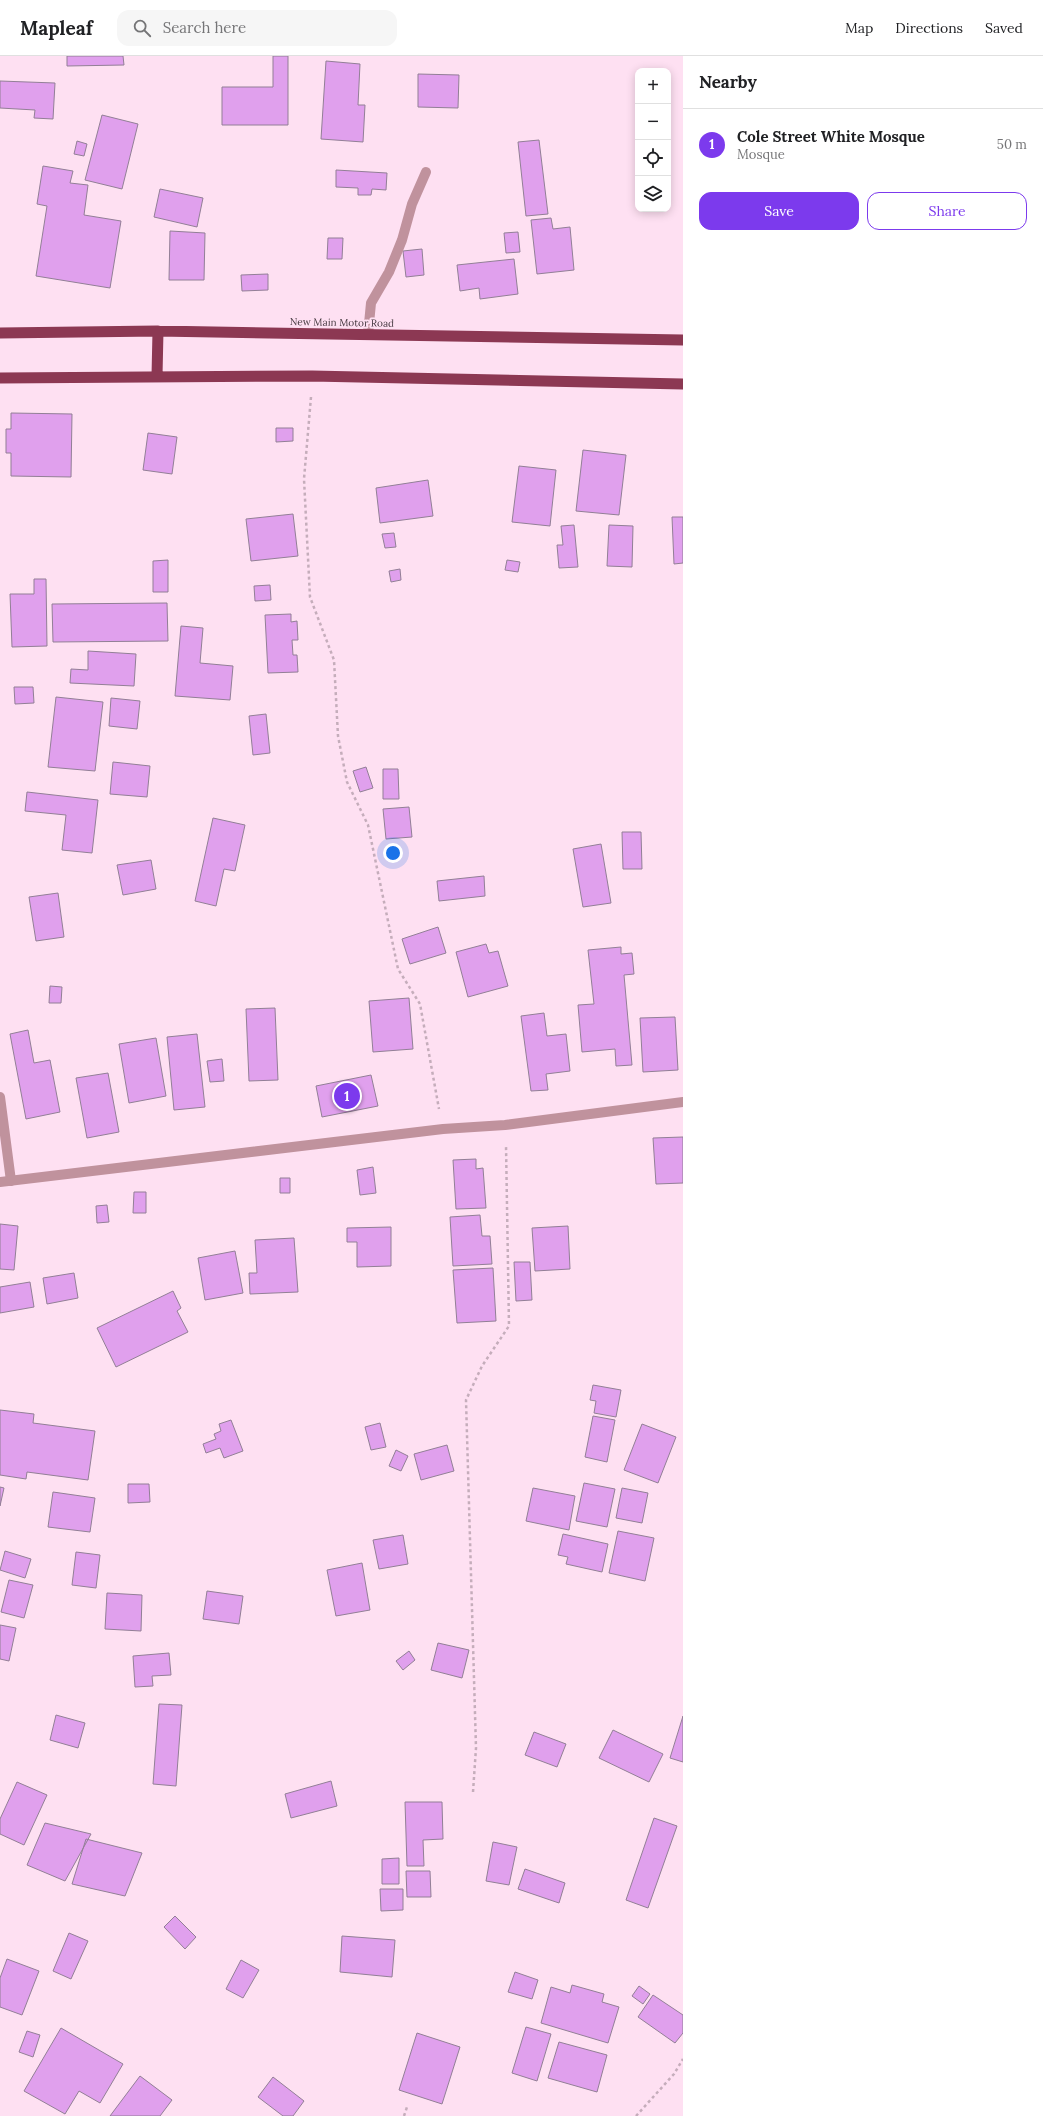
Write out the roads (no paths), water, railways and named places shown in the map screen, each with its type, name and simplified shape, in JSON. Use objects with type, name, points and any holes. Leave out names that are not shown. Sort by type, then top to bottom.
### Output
[{"type":"highway","name":"New Main Motor Road","points":[[0,332],[158,331],[683,340]]},
{"type":"highway","points":[[157,376],[158,331]]},
{"type":"highway","points":[[0,378],[312,376],[683,384]]},
{"type":"street","points":[[368,334],[371,303],[389,272],[402,240],[412,204],[426,172]]},
{"type":"street","points":[[0,1097],[11,1181]]},
{"type":"street","points":[[0,1182],[443,1129],[505,1125],[683,1102]]},
{"type":"place","name":"Cole Street White Mosque","points":[[347,1096]]}]
